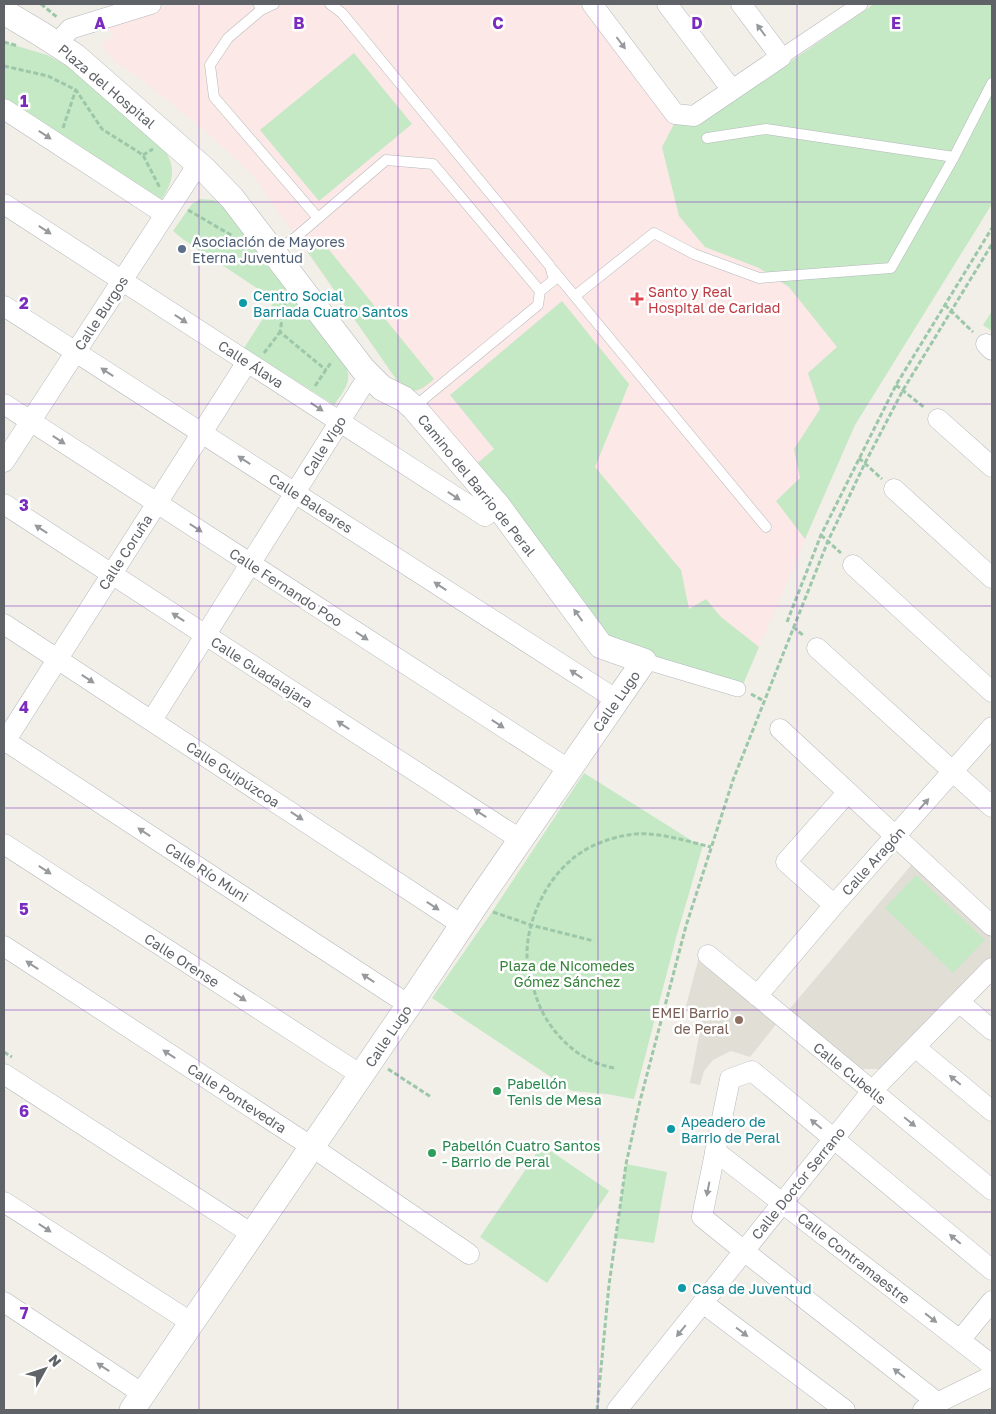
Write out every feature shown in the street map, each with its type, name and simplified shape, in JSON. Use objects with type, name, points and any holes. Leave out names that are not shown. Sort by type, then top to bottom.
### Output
[{"type":"street","points":[[57,44],[70,29],[151,4]]},
{"type":"street","points":[[592,4],[675,114],[694,116],[860,4]]},
{"type":"street","points":[[667,4],[732,90]]},
{"type":"street","points":[[741,4],[781,57]]},
{"type":"street","name":"Plaza del Hospital","points":[[9,14],[86,64],[198,164]]},
{"type":"street","points":[[4,109],[171,209]]},
{"type":"street","name":"Calle Burgos","points":[[4,462],[171,209],[198,164]]},
{"type":"street","name":"Camino del Barrio de Peral","points":[[198,164],[232,198],[369,375],[382,388],[404,399],[414,408],[498,506],[601,646],[644,661]]},
{"type":"street","name":"Calle Álava","points":[[4,204],[122,281],[254,360],[340,422],[486,516],[498,506]]},
{"type":"street","name":"Calle Baleares","points":[[4,306],[618,700]]},
{"type":"street","name":"Calle Coruña","points":[[4,741],[202,433],[254,360]]},
{"type":"street","name":"Calle Vigo","points":[[152,720],[369,375]]},
{"type":"street","name":"Calle Fernando Poo","points":[[4,404],[568,769]]},
{"type":"street","points":[[938,420],[992,467]]},
{"type":"street","points":[[894,489],[992,578]]},
{"type":"street","name":"Calle Guadalajara","points":[[4,504],[520,840]]},
{"type":"street","points":[[853,565],[992,692]]},
{"type":"street","name":"Calle Guipúzcoa","points":[[4,624],[462,925]]},
{"type":"street","points":[[817,648],[992,807]]},
{"type":"street","points":[[644,661],[738,689]]},
{"type":"street","name":"Calle Lugo","points":[[138,1402],[568,769],[644,661]]},
{"type":"street","name":"Calle Aragón","points":[[757,996],[834,905],[992,727]]},
{"type":"street","points":[[780,728],[992,926]]},
{"type":"street","name":"Calle Río Muni","points":[[4,741],[409,1005]]},
{"type":"street","points":[[834,905],[786,862],[848,792]]},
{"type":"street","name":"Calle Orense","points":[[4,844],[367,1067]]},
{"type":"street","name":"Calle Pontevedra","points":[[4,946],[312,1147],[468,1254]]},
{"type":"street","name":"Calle Cubells","points":[[708,955],[992,1190]]},
{"type":"street","name":"Calle Doctor Serrano","points":[[618,1410],[872,1091],[992,968]]},
{"type":"street","points":[[959,1002],[992,1030]]},
{"type":"street","points":[[915,1047],[992,1111]]},
{"type":"street","points":[[992,1270],[752,1071],[730,1079],[702,1217],[930,1407],[992,1376]]},
{"type":"street","points":[[4,1074],[252,1234]]},
{"type":"street","name":"Calle Contramaestre","points":[[715,1151],[992,1365]]},
{"type":"street","points":[[4,1202],[192,1323]]},
{"type":"street","points":[[960,1340],[992,1300]]},
{"type":"street","points":[[4,1302],[138,1402]]},
{"type":"street","points":[[703,1303],[845,1410]]},
{"type":"lane","points":[[274,4],[260,7],[228,38],[210,65],[214,97],[318,218]]},
{"type":"lane","points":[[330,4],[342,13],[766,527]]},
{"type":"lane","points":[[575,296],[654,233],[694,254],[759,278],[891,268],[954,157],[992,83]]},
{"type":"lane","points":[[706,138],[766,129],[954,157]]},
{"type":"lane","points":[[274,253],[386,160],[433,164],[540,291]]},
{"type":"lane","points":[[414,408],[538,305],[540,291],[554,280],[550,266]]},
{"type":"path","points":[[4,66],[48,76],[76,90],[102,129],[142,155],[171,209],[188,208],[231,235],[243,249]]},
{"type":"path","points":[[63,130],[78,82]]},
{"type":"path","points":[[786,622],[821,535],[896,385],[992,228]]},
{"type":"path","points":[[597,1410],[609,1285],[626,1164],[640,1101],[686,926],[733,780],[828,541],[865,463],[903,390],[992,244]]},
{"type":"path","points":[[254,360],[280,332],[285,300]]},
{"type":"path","points":[[945,305],[989,347]]},
{"type":"path","points":[[280,332],[326,370]]},
{"type":"path","points":[[312,391],[337,354]]},
{"type":"path","points":[[896,385],[938,420]]},
{"type":"path","points":[[858,458],[894,489]]},
{"type":"path","points":[[821,535],[853,565]]},
{"type":"path","points":[[614,1068],[590,1061],[577,1053],[556,1032],[539,1006],[529,973],[527,956],[531,925],[537,908],[560,871],[570,860],[596,845],[629,834],[645,834],[711,847]]},
{"type":"path","points":[[492,912],[531,925],[594,941]]},
{"type":"path","points":[[367,1067],[431,1097]]},
{"type":"shaded area","name":"Santo y Real Hospital de Caridad","points":[[173,4],[579,4],[666,116],[700,123],[874,4],[992,4],[992,204],[855,425],[742,687],[608,641],[429,409],[432,401],[422,390],[414,391],[398,382],[251,173],[196,123],[134,74],[120,66],[104,50],[102,44],[114,35],[104,24]]},
{"type":"shaded area","points":[[913,863],[990,934],[991,958],[881,1069],[858,1069],[787,1012]]},
{"type":"shaded area","name":"EMEI Barrio de Peral","points":[[699,957],[778,1022],[750,1057],[731,1051],[713,1060],[704,1071],[700,1085],[690,1083],[704,1010],[686,1006]]},
{"type":"green space","points":[[874,4],[992,4],[992,204],[855,425],[805,539],[776,501],[800,478],[794,449],[820,409],[808,373],[837,347],[789,287],[759,268],[705,247],[679,216],[662,147],[675,122],[700,124]]},
{"type":"green space","points":[[4,42],[47,55],[69,67],[165,151],[171,165],[172,177],[160,202],[4,101]]},
{"type":"green space","points":[[354,53],[412,124],[319,201],[260,130]]},
{"type":"green space","points":[[200,199],[214,200],[223,205],[346,367],[348,372],[347,382],[334,405],[244,348],[275,300],[173,231],[192,204]]},
{"type":"green space","points":[[321,240],[434,379],[424,387],[413,390],[398,382],[307,251]]},
{"type":"green space","points":[[562,301],[629,384],[595,467],[681,570],[689,609],[706,599],[721,617],[759,647],[742,687],[608,641],[473,467],[494,449],[450,395]]},
{"type":"green space","points":[[992,311],[992,331],[983,325]]},
{"type":"green space","name":"Plaza de Nicomedes Gómez Sánchez","points":[[584,773],[694,842],[703,845],[676,938],[634,1099],[607,1094],[572,1091],[432,998],[492,912]]},
{"type":"green space","points":[[916,875],[985,940],[953,973],[885,908]]},
{"type":"green space","points":[[542,1145],[609,1191],[547,1283],[480,1237]]},
{"type":"green space","points":[[626,1164],[667,1172],[654,1243],[616,1238]]},
{"type":"place","name":"Asociación de Mayores Eterna Juventud","points":[[182,249]]},
{"type":"place","name":"Santo y Real Hospital de Caridad","points":[[637,299]]},
{"type":"place","name":"Centro Social Barriada Cuatro Santos","points":[[243,303]]},
{"type":"place","name":"EMEI Barrio de Peral","points":[[739,1020]]},
{"type":"place","name":"Pabellón Tenis de Mesa","points":[[497,1091]]},
{"type":"place","name":"Apeadero de Barrio de Peral","points":[[671,1129]]},
{"type":"place","name":"Pabellón Cuatro Santos - Barrio de Peral","points":[[432,1153]]},
{"type":"place","name":"Casa de Juventud","points":[[682,1288]]}]
